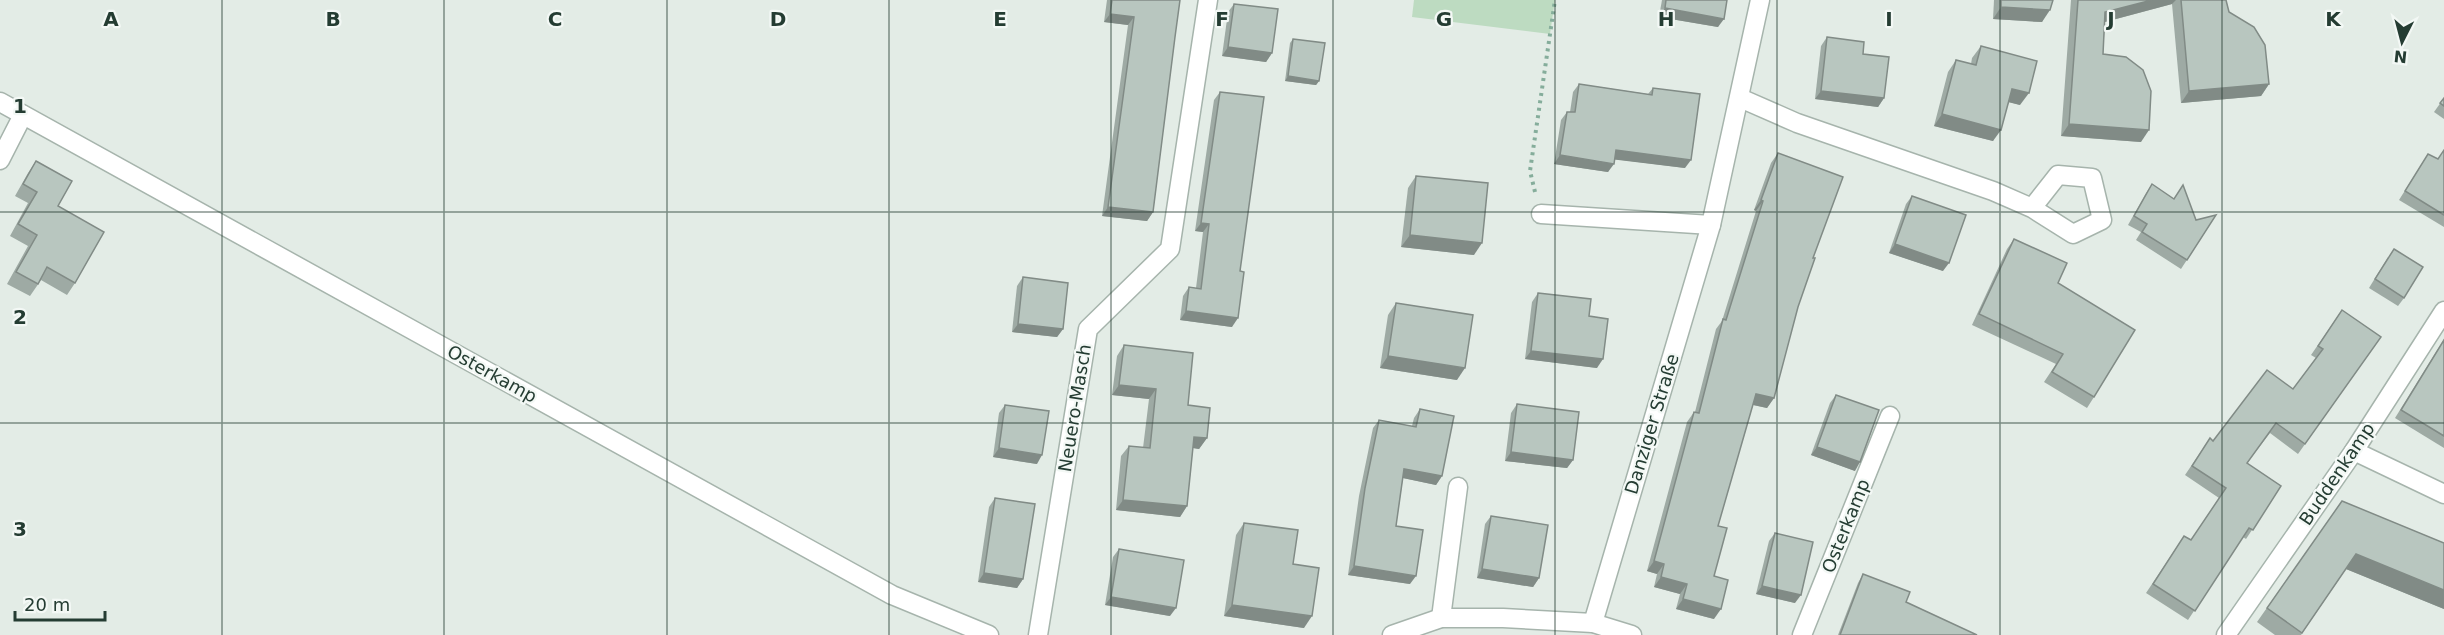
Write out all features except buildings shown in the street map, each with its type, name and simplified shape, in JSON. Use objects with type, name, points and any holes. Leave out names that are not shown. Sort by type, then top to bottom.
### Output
[{"type":"street","name":"Neuero-Masch","points":[[1038,635],[1088,329],[1170,249],[1208,0]]},
{"type":"street","name":"Danziger Straße","points":[[1593,623],[1711,225],[1760,0]]},
{"type":"street","points":[[1740,98],[1797,123],[1993,190],[2032,208]]},
{"type":"street","name":"Osterkamp","points":[[0,102],[892,595],[989,635]]},
{"type":"street","points":[[0,160],[23,115]]},
{"type":"street","points":[[1541,214],[1711,225]]},
{"type":"street","name":"Buddenkamp","points":[[2226,635],[2354,451],[2444,311]]},
{"type":"street","name":"Osterkamp","points":[[1802,635],[1890,416]]},
{"type":"street","points":[[2354,451],[2444,494]]},
{"type":"street","points":[[1441,618],[1458,487]]},
{"type":"street","points":[[1392,635],[1441,618],[1503,618],[1593,623],[1632,635]]},
{"type":"path","points":[[1541,214],[1530,171],[1555,0]]},
{"type":"green space","points":[[1414,0],[1555,0],[1550,34],[1412,17]]}]
